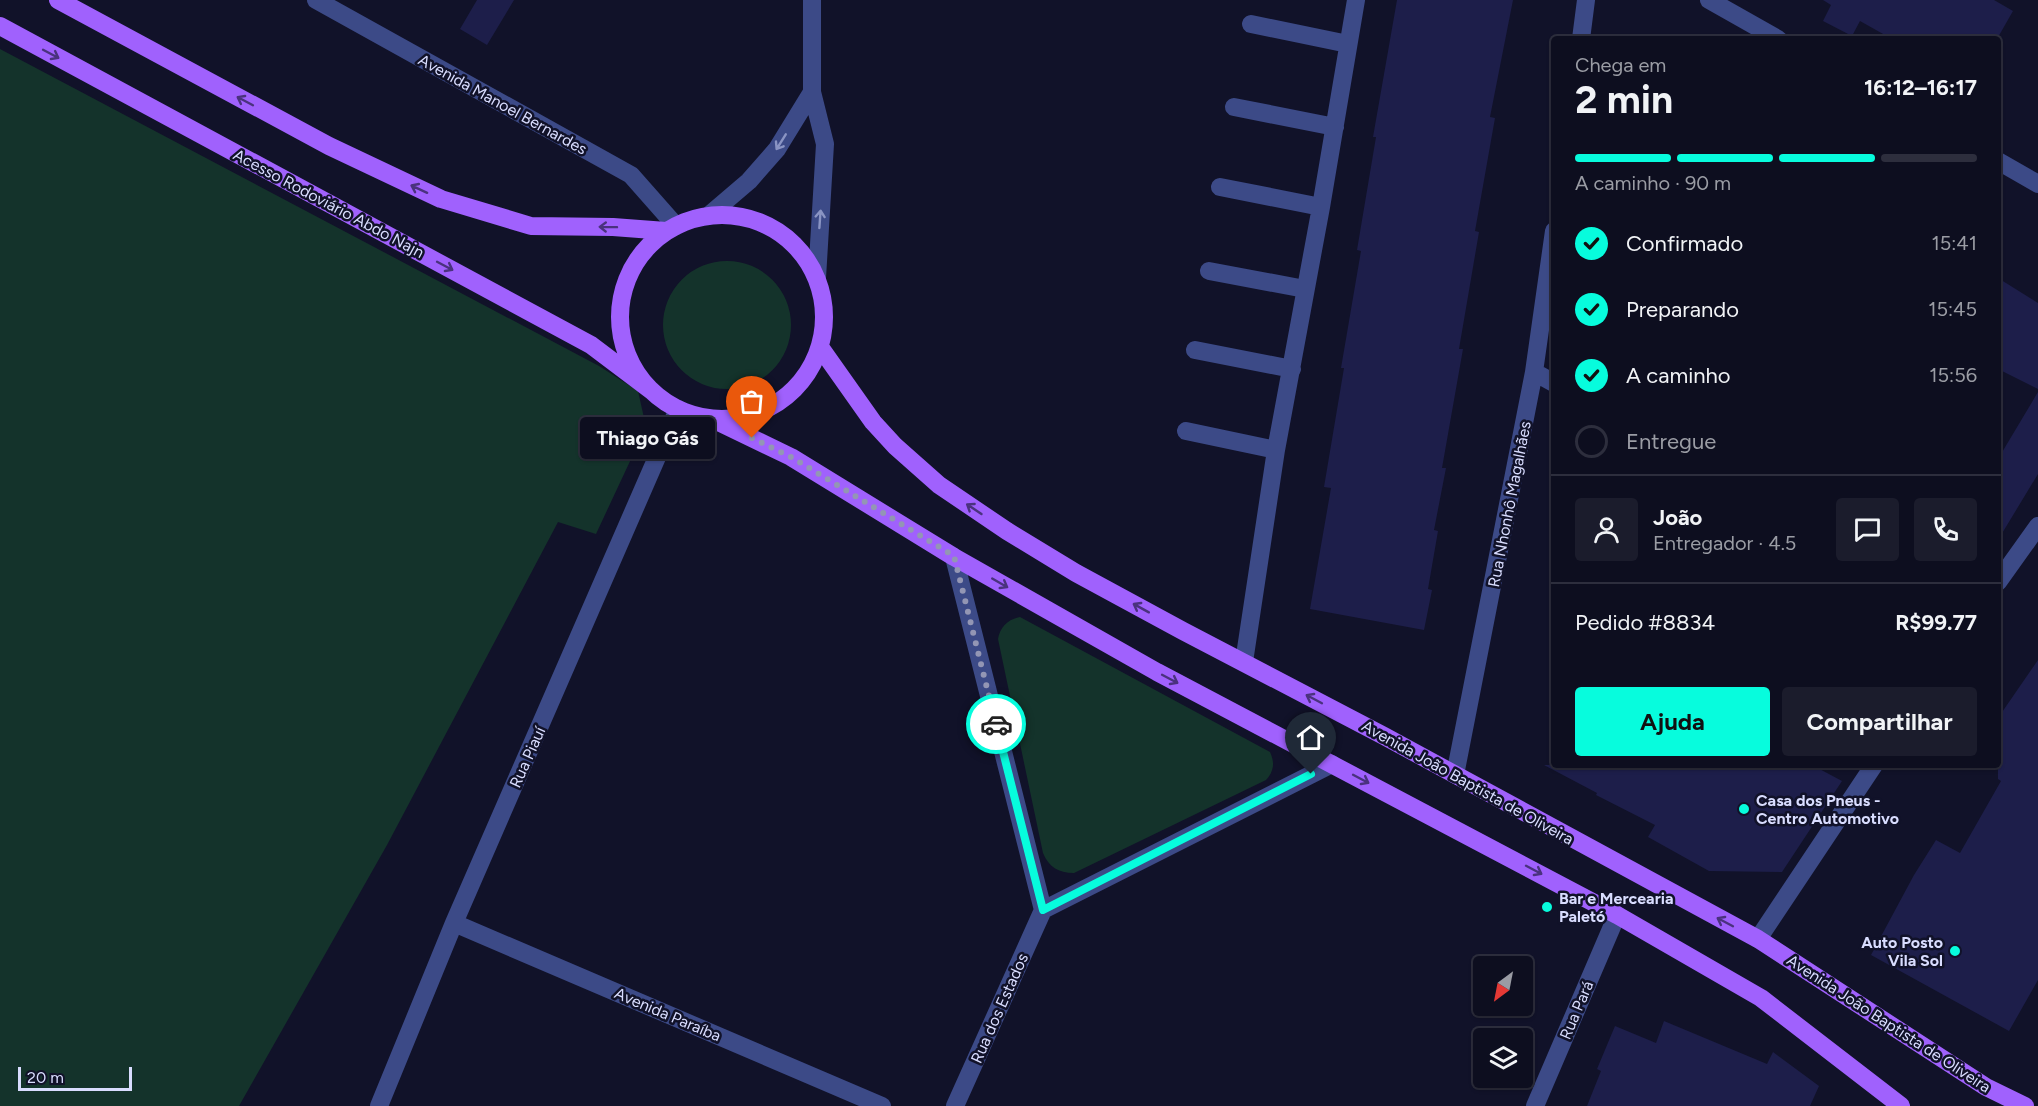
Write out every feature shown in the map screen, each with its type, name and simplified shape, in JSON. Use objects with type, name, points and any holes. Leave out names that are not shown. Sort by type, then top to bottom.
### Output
[{"type":"main road","points":[[58,0],[329,146],[441,199],[531,226],[671,228],[708,216],[741,217],[773,228],[799,249],[816,278],[825,312],[820,347],[805,378],[780,402],[747,416],[712,419]]},
{"type":"main road","name":"Acesso Rodoviário Abdo Najn","points":[[0,26],[591,345],[652,391]]},
{"type":"main road","points":[[671,228],[649,245],[636,262],[626,281],[621,302],[621,334],[632,365],[652,391],[678,409],[712,419],[791,457],[954,556],[1157,672],[1617,915],[1761,998],[1901,1106]]},
{"type":"main road","name":"Avenida João Baptista de Oliveira","points":[[820,347],[873,422],[895,446],[939,485],[1007,531],[1076,573],[1758,939],[1986,1087],[2025,1106]]},
{"type":"street","name":"Avenida Manoel Bernardes","points":[[316,0],[630,175],[671,228]]},
{"type":"street","points":[[812,0],[812,92],[825,144],[816,278]]},
{"type":"street","points":[[1244,663],[1276,450],[1356,0]]},
{"type":"street","points":[[1581,36],[1586,0]]},
{"type":"street","points":[[1708,0],[1774,36]]},
{"type":"street","points":[[1251,24],[1348,44]]},
{"type":"street","points":[[708,216],[749,181],[777,149],[812,92]]},
{"type":"street","points":[[1234,107],[1335,127]]},
{"type":"street","points":[[2001,163],[2038,184]]},
{"type":"street","points":[[1220,187],[1321,207]]},
{"type":"street","name":"Rua Nhonhô Magalhães","points":[[1455,775],[1534,372],[1551,252]]},
{"type":"street","points":[[1209,271],[1305,289]]},
{"type":"street","points":[[1195,350],[1292,369]]},
{"type":"street","points":[[1534,372],[1551,381]]},
{"type":"street","name":"Rua Piauí","points":[[379,1106],[454,923],[678,409]]},
{"type":"street","points":[[1186,430],[1276,450]]},
{"type":"street","points":[[2001,578],[2038,526]]},
{"type":"street","points":[[954,556],[1043,910],[1332,764]]},
{"type":"street","points":[[1758,939],[1872,768]]},
{"type":"street","name":"Rua dos Estados","points":[[955,1106],[1043,910]]},
{"type":"street","name":"Rua Pará","points":[[1535,1106],[1617,915]]},
{"type":"street","name":"Avenida Paraíba","points":[[454,923],[882,1106]]},
{"type":"green space","points":[[0,49],[599,366],[638,391],[646,427],[596,534],[558,522],[387,845],[239,1106],[0,1106]]},
{"type":"green space","points":[[727,261],[751,266],[772,280],[786,301],[791,325],[786,349],[772,370],[751,384],[727,389],[703,384],[682,370],[668,349],[663,325],[668,301],[682,280],[703,266]]},
{"type":"green space","points":[[1020,617],[1270,752],[1273,767],[1269,777],[1074,873],[1063,872],[1055,868],[1043,853],[998,639],[1005,624]]},
{"type":"building","points":[[477,0],[514,0],[487,45],[460,29]]},
{"type":"building","points":[[1397,0],[1513,0],[1490,117],[1495,118],[1475,231],[1479,232],[1459,349],[1463,349],[1442,468],[1446,468],[1434,530],[1438,531],[1428,589],[1432,590],[1424,630],[1310,609],[1331,488],[1324,487],[1361,251],[1357,250],[1376,137],[1373,137]]},
{"type":"building","points":[[1823,0],[1994,0],[2013,11],[1999,36],[1887,36],[1860,21],[1852,36],[1823,21],[1831,5]]},
{"type":"building","points":[[2001,280],[2038,303],[2038,389],[2001,370]]},
{"type":"building","points":[[2038,392],[2038,474],[2001,535],[2001,454]]},
{"type":"building","points":[[2038,660],[2038,980],[2009,1031],[1871,955],[1914,875],[1936,840],[1960,853],[2001,781],[1998,779],[1998,768],[2001,768],[2001,714]]},
{"type":"building","name":"Casa dos Pneus - Centro Automotivo","points":[[1544,765],[1551,765],[1551,768],[1818,768],[1842,781],[1782,872],[1709,871],[1648,837],[1655,825],[1596,795],[1597,793]]},
{"type":"building","points":[[1664,1021],[1767,1064],[1773,1052],[1819,1086],[1810,1106],[1587,1106],[1601,1071],[1597,1069],[1615,1026],[1656,1043]]},
{"type":"way so far","points":[[752,438],[791,457],[954,556],[996,724]]},
{"type":"place","name":"Thiago Gás","points":[[752,438]]},
{"type":"place","name":"Casa dos Pneus - Centro Automotivo","points":[[1744,809]]},
{"type":"place","name":"Bar e Mercearia Paletó","points":[[1547,907]]},
{"type":"place","name":"Auto Posto Vila Sol","points":[[1955,951]]},
{"type":"route","points":[[996,724],[1043,910],[1311,774]]}]
